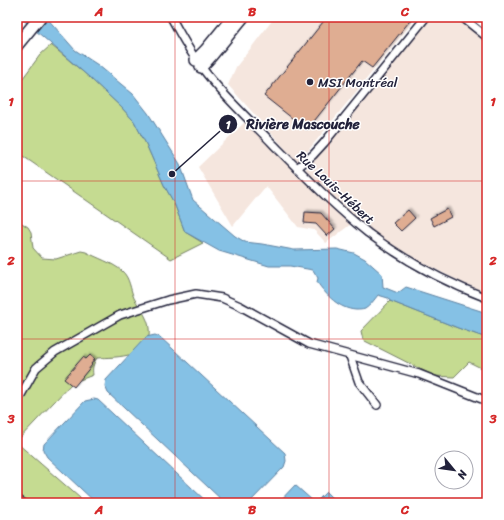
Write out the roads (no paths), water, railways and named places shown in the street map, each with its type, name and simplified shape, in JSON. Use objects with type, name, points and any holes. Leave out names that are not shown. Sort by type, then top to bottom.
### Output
[{"type":"highway","points":[[20,41],[40,17]]},
{"type":"highway","points":[[199,63],[204,53],[233,17]]},
{"type":"highway","points":[[199,63],[211,56],[243,17]]},
{"type":"street","name":"Rue Louis-Hébert","points":[[171,17],[199,63],[229,99],[297,168],[354,222],[390,249],[431,273],[487,298]]},
{"type":"street","points":[[297,168],[313,155],[324,143],[426,17]]},
{"type":"street","points":[[462,17],[487,37]]},
{"type":"street","points":[[475,17],[487,26]]},
{"type":"street","points":[[17,402],[36,368],[54,352],[120,315],[168,300],[196,294],[222,298],[240,306],[309,344],[419,374],[487,401]]},
{"type":"street","points":[[350,356],[359,382],[377,405]]},
{"type":"street","points":[[17,499],[23,503]]},
{"type":"water","points":[[20,17],[46,17],[75,50],[98,65],[133,94],[148,113],[180,164],[193,200],[235,236],[245,242],[294,250],[337,249],[354,253],[365,259],[382,274],[383,287],[398,293],[406,287],[487,313],[487,338],[458,328],[378,295],[365,309],[356,310],[344,307],[324,292],[317,282],[318,278],[313,270],[290,266],[269,266],[219,251],[185,232],[174,203],[134,121],[89,77]]},
{"type":"water","points":[[155,335],[160,337],[285,453],[286,461],[284,467],[249,503],[225,503],[108,393],[105,386],[106,380],[146,337]]},
{"type":"water","points":[[94,399],[98,400],[208,503],[96,503],[47,457],[43,450],[44,444],[85,401]]},
{"type":"water","points":[[295,485],[313,501],[311,503],[278,503]]},
{"type":"water","points":[[326,492],[337,503],[315,503]]},
{"type":"place","name":"MSI Montréal","points":[[310,82]]},
{"type":"place","name":"Rivière Mascouche","points":[[172,174]]}]
